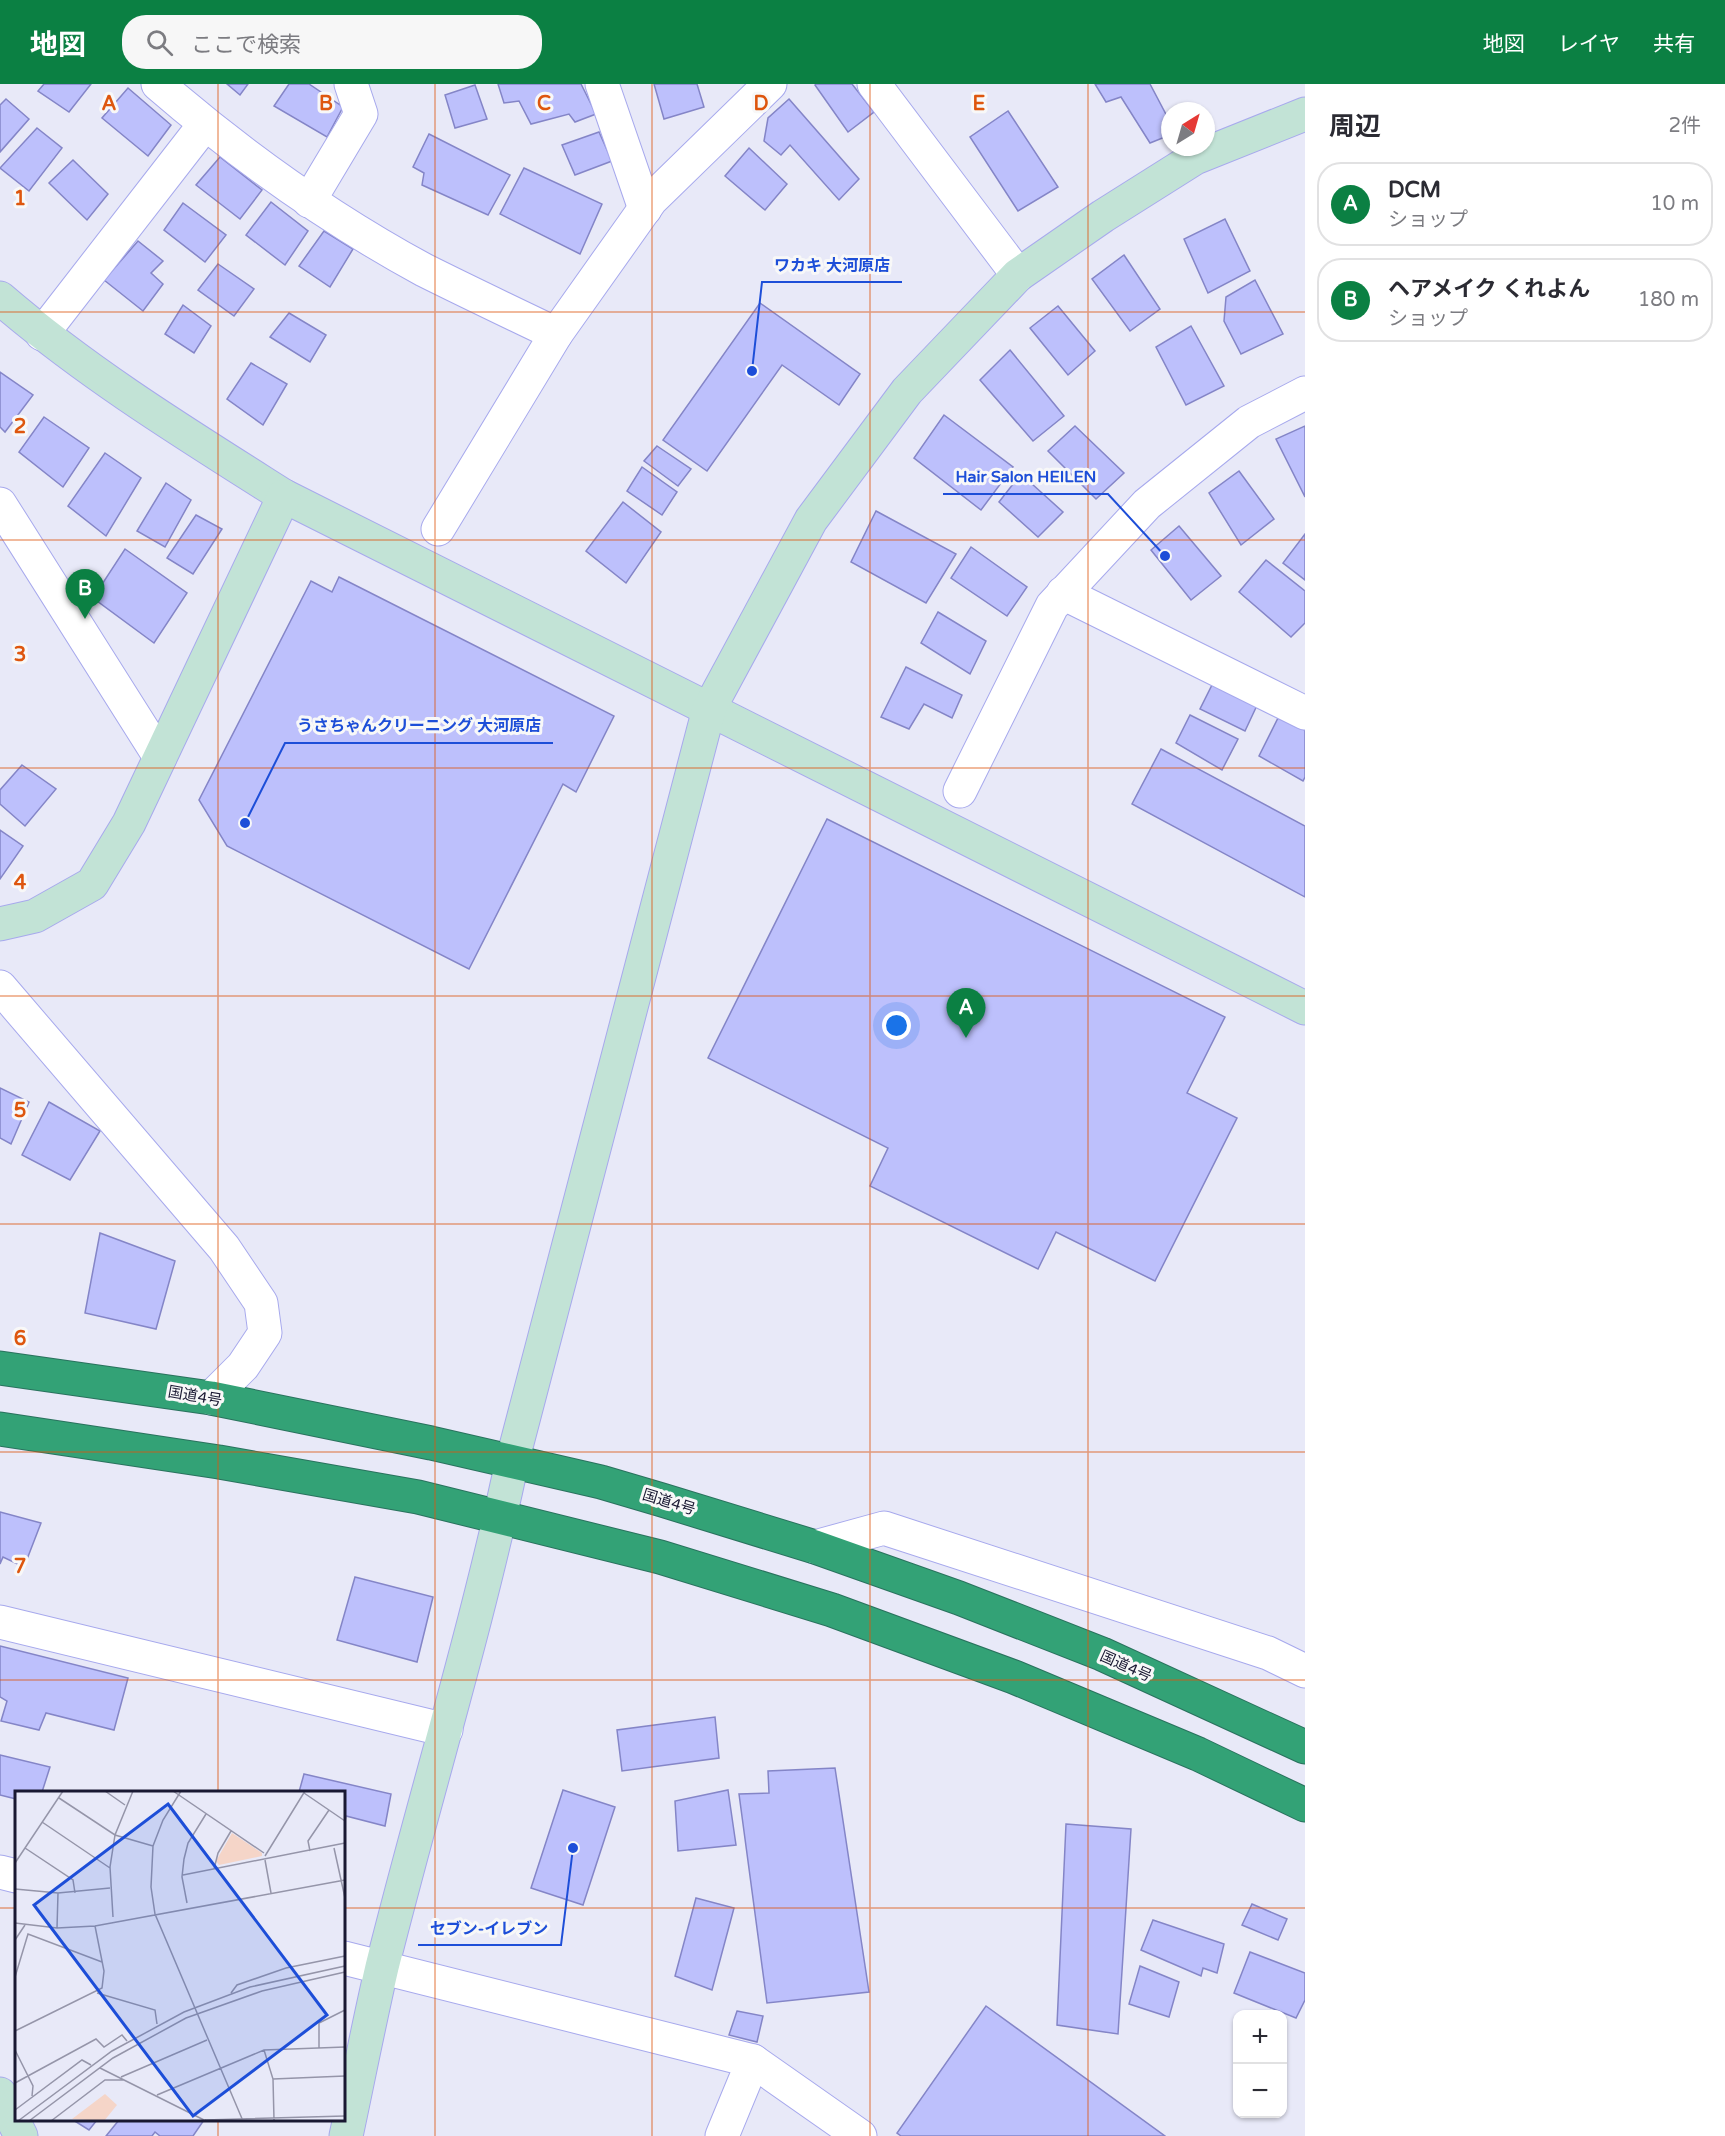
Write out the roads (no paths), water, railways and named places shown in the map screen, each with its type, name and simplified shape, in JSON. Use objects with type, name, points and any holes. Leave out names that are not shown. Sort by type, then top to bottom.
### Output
[{"type":"highway","name":"国道4号","points":[[0,1368],[211,1398],[601,1482],[815,1547],[959,1598],[1102,1654],[1305,1747]]},
{"type":"highway","points":[[0,1429],[219,1462],[418,1497],[660,1557],[832,1610],[1014,1677],[1198,1754],[1305,1805]]},
{"type":"street","points":[[158,84],[205,124],[309,201],[423,269],[556,334]]},
{"type":"street","points":[[309,201],[361,114],[351,84]]},
{"type":"street","points":[[602,84],[645,209]]},
{"type":"street","points":[[438,529],[556,334],[651,200],[770,84]]},
{"type":"street","points":[[874,84],[1018,275]]},
{"type":"street","points":[[346,2136],[382,1968],[446,1730],[512,1462],[709,709],[811,520],[907,391],[1018,275],[1103,216],[1196,158],[1305,114]]},
{"type":"street","points":[[42,334],[205,124]]},
{"type":"street","points":[[0,298],[42,334],[168,422],[284,496],[1305,1008]]},
{"type":"street","points":[[960,791],[1052,606],[1147,504],[1249,422],[1305,393]]},
{"type":"street","points":[[0,924],[35,916],[92,884],[129,823],[284,496]]},
{"type":"street","points":[[0,504],[160,757]]},
{"type":"street","points":[[1064,593],[1298,700]]},
{"type":"street","points":[[0,987],[224,1248],[261,1303],[265,1333],[243,1366],[211,1398]]},
{"type":"street","points":[[815,1547],[884,1528],[1268,1653],[1305,1671]]},
{"type":"street","points":[[0,1622],[446,1730]]},
{"type":"street","points":[[0,1872],[15,1876]]},
{"type":"street","points":[[345,1958],[753,2061],[860,2136]]},
{"type":"street","points":[[723,2136],[753,2061]]},
{"type":"street","points":[[0,2094],[21,2136]]},
{"type":"place","name":"ワカキ 大河原店","points":[[752,371]]},
{"type":"place","name":"Hair Salon HEILEN","points":[[1165,556]]},
{"type":"place","name":"ヘアメイク くれよん","points":[[85,619]]},
{"type":"place","name":"うさちゃんクリーニング 大河原店","points":[[245,823]]},
{"type":"place","name":"DCM","points":[[966,1038]]},
{"type":"place","name":"セブン-イレブン","points":[[573,1848]]}]
